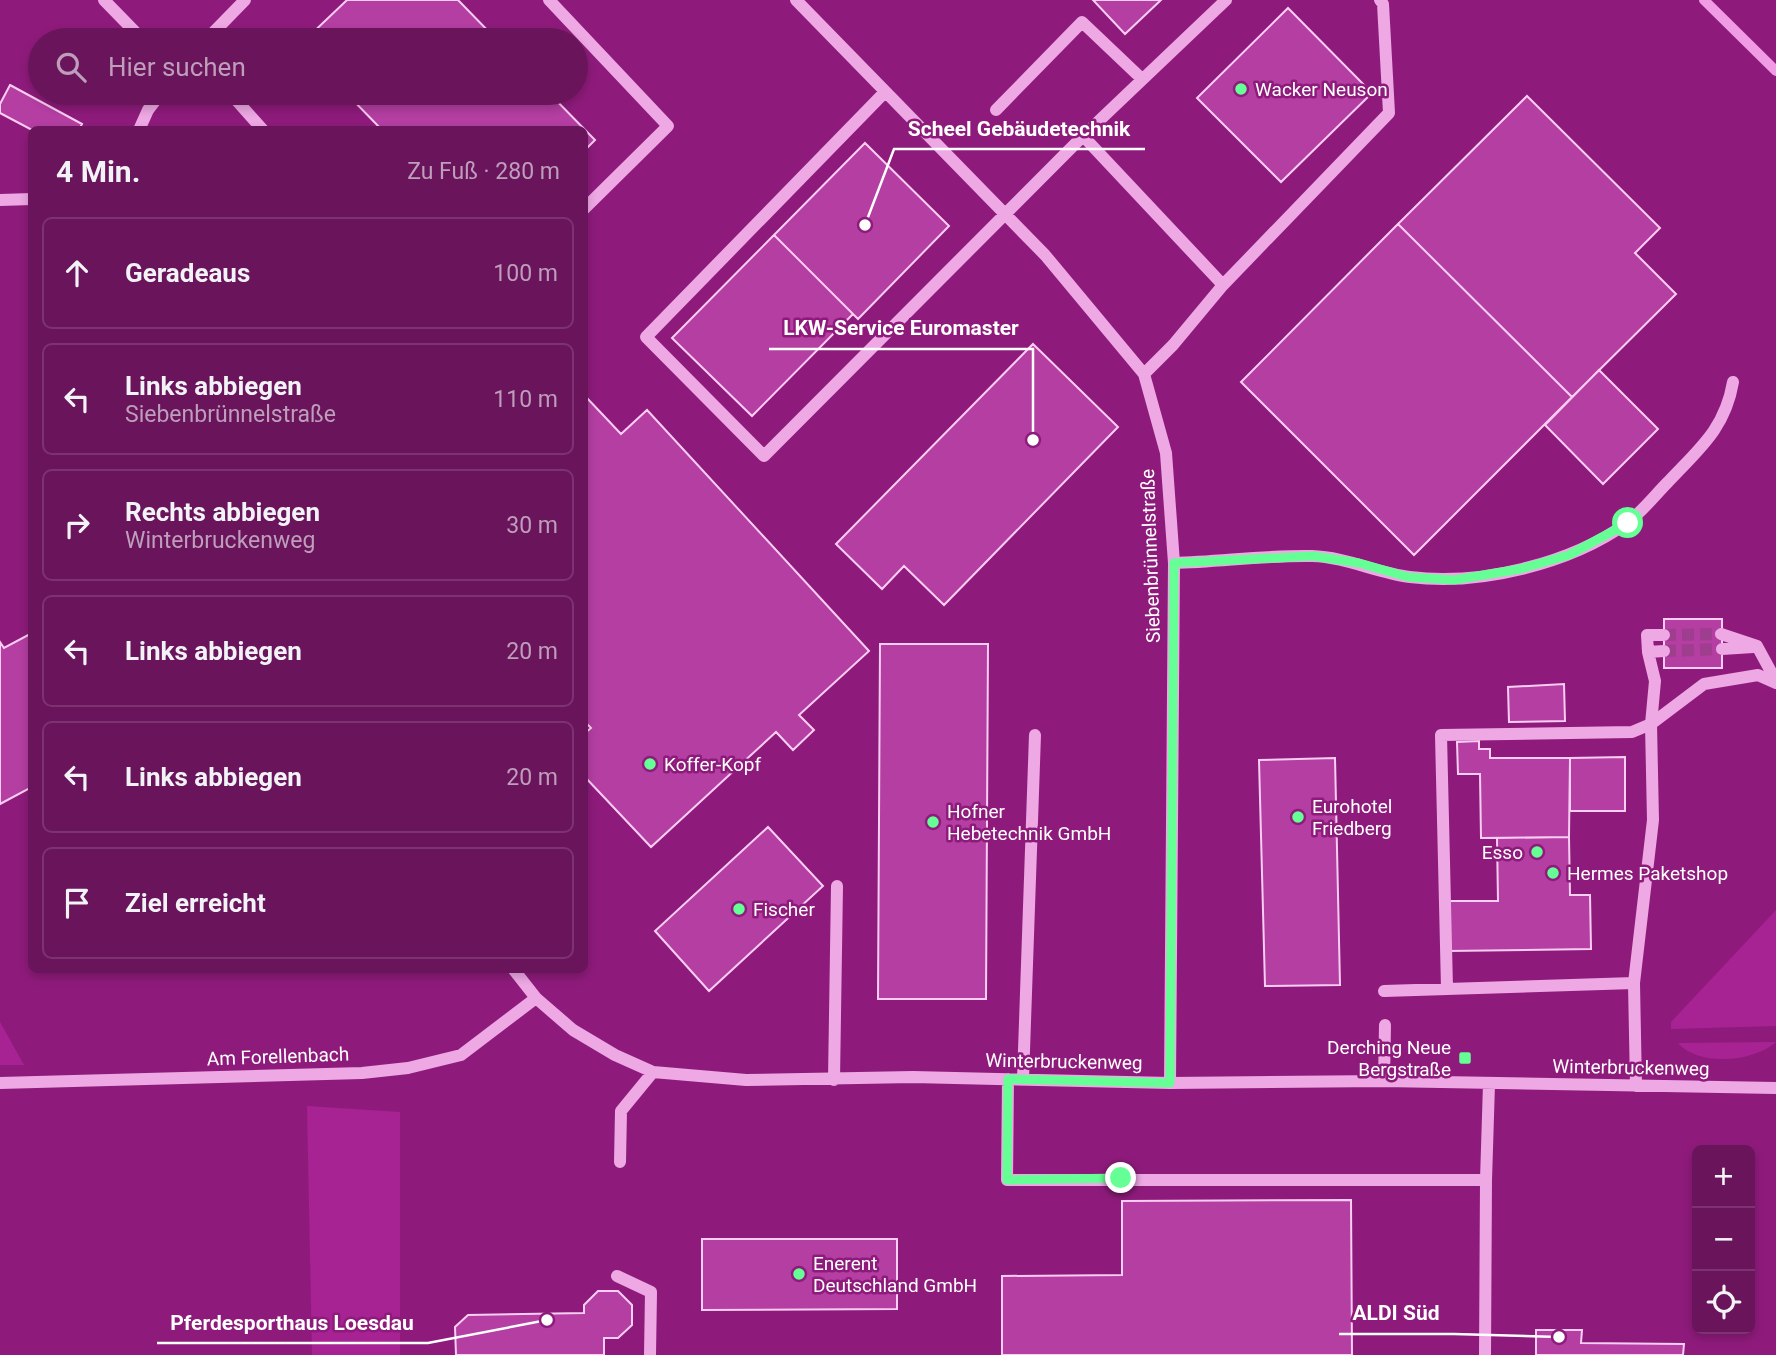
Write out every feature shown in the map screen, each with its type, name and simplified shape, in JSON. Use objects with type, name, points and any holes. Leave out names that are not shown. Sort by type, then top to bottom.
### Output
[{"type":"street","points":[[104,0],[131,28]]},
{"type":"street","points":[[218,28],[245,0]]},
{"type":"street","points":[[550,0],[576,28]]},
{"type":"street","name":"Siebenbrünnelstraße","points":[[796,0],[1045,255],[1144,374],[1166,453],[1174,563],[1170,1083]]},
{"type":"street","points":[[884,93],[646,337],[764,456],[1083,136],[1226,0]]},
{"type":"street","points":[[1144,374],[1173,345],[1223,285],[1389,113],[1383,4],[1380,0]]},
{"type":"street","points":[[996,110],[1082,22],[1142,79]]},
{"type":"street","points":[[588,41],[668,126],[588,205]]},
{"type":"street","points":[[141,126],[152,105]]},
{"type":"street","points":[[241,105],[260,126]]},
{"type":"street","points":[[1083,136],[1223,285]]},
{"type":"street","points":[[0,200],[28,199]]},
{"type":"street","points":[[1174,563],[1313,556],[1359,563],[1408,577],[1454,580],[1520,569],[1569,555],[1628,523],[1710,439],[1730,404],[1733,382]]},
{"type":"street","points":[[1721,634],[1757,646],[1776,682]]},
{"type":"street","points":[[1636,1086],[1634,983],[1653,820],[1651,724],[1654,681],[1647,635],[1664,635]]},
{"type":"street","points":[[1722,649],[1757,646]]},
{"type":"street","points":[[1648,652],[1664,651]]},
{"type":"street","points":[[1447,989],[1441,735],[1632,732],[1651,724],[1704,684],[1758,675],[1776,682]]},
{"type":"street","points":[[1023,1079],[1035,735]]},
{"type":"street","points":[[834,1080],[837,886]]},
{"type":"street","name":"Winterbruckenweg","points":[[516,973],[536,998],[573,1030],[615,1055],[653,1072],[746,1080],[913,1077],[1170,1083],[1384,1082],[1776,1088]]},
{"type":"street","points":[[1384,991],[1634,983]]},
{"type":"street","name":"Am Forellenbach","points":[[0,1083],[362,1073],[408,1068],[461,1055],[536,998]]},
{"type":"street","points":[[1384,1082],[1385,1026]]},
{"type":"street","points":[[620,1162],[621,1111],[653,1072]]},
{"type":"street","points":[[1008,1079],[1007,1180],[1486,1180]]},
{"type":"street","points":[[1485,1355],[1489,1084]]},
{"type":"street","points":[[617,1276],[651,1292],[650,1355]]},
{"type":"shaded area","points":[[1776,910],[1776,1026],[1671,1029],[1671,1022]]},
{"type":"shaded area","points":[[0,1022],[24,1065],[0,1065]]},
{"type":"shaded area","points":[[1776,1042],[1754,1054],[1727,1059],[1699,1056],[1678,1043]]},
{"type":"shaded area","points":[[307,1106],[400,1112],[400,1355],[312,1355]]},
{"type":"building","points":[[347,0],[458,0],[485,28],[318,28]]},
{"type":"building","points":[[1093,0],[1161,0],[1125,34]]},
{"type":"building","points":[[1288,8],[1372,93],[1281,182],[1197,98]]},
{"type":"building","points":[[10,85],[28,95],[28,105],[47,105],[82,124],[28,128],[0,113],[0,104]]},
{"type":"building","points":[[1527,96],[1660,228],[1635,253],[1676,294],[1572,397],[1398,224]]},
{"type":"building","points":[[358,105],[561,105],[581,126],[378,126]]},
{"type":"building","points":[[588,133],[595,140],[588,147]]},
{"type":"building","points":[[865,143],[949,226],[858,319],[774,235]]},
{"type":"building","points":[[1398,224],[1572,397],[1414,555],[1241,382]]},
{"type":"building","points":[[774,235],[853,314],[752,416],[672,338]]},
{"type":"building","points":[[1033,344],[1118,427],[944,605],[904,566],[882,589],[836,544]]},
{"type":"building","points":[[1599,370],[1658,429],[1603,484],[1545,425]]},
{"type":"building","points":[[588,399],[621,434],[647,410],[869,651],[799,715],[814,730],[793,750],[776,732],[651,847],[588,780],[588,731],[591,728],[588,725]]},
{"type":"building","points":[[1664,619],[1722,619],[1722,668],[1664,668]]},
{"type":"building","points":[[28,635],[28,789],[0,804],[0,642],[4,648]]},
{"type":"building","name":"Hofner Hebetechnik GmbH","points":[[880,644],[988,644],[986,999],[878,999]]},
{"type":"building","points":[[1564,684],[1565,721],[1509,722],[1508,687]]},
{"type":"building","points":[[1479,741],[1479,749],[1490,749],[1490,758],[1570,758],[1569,837],[1481,838],[1480,774],[1458,774],[1457,742]]},
{"type":"building","points":[[1625,757],[1625,811],[1570,811],[1570,758]]},
{"type":"building","name":"Eurohotel Friedberg","points":[[1335,758],[1340,985],[1265,986],[1259,760]]},
{"type":"building","name":"Fischer","points":[[768,827],[823,886],[709,991],[655,931]]},
{"type":"building","points":[[1569,837],[1570,895],[1590,895],[1591,949],[1448,951],[1447,901],[1498,901],[1497,838]]},
{"type":"building","points":[[1351,1200],[1352,1355],[1002,1355],[1002,1276],[1122,1275],[1122,1201]]},
{"type":"building","name":"Enerent Deutschland GmbH","points":[[702,1239],[897,1239],[897,1309],[702,1310]]},
{"type":"building","points":[[598,1291],[618,1291],[632,1305],[632,1325],[618,1338],[604,1338],[604,1355],[456,1355],[455,1327],[468,1315],[584,1313],[584,1305]]},
{"type":"building","points":[[1536,1330],[1582,1330],[1581,1343],[1684,1344],[1683,1355],[1536,1355]]},
{"type":"waterway","points":[[1704,0],[1776,71]]},
{"type":"tunnel","points":[[1664,635],[1721,634]]},
{"type":"tunnel","points":[[1664,651],[1722,649]]},
{"type":"place","name":"Wacker Neuson","points":[[1241,89]]},
{"type":"place","name":"Scheel Gebäudetechnik","points":[[865,225]]},
{"type":"place","name":"LKW-Service Euromaster","points":[[1033,440]]},
{"type":"place","name":"Koffer-Kopf","points":[[650,764]]},
{"type":"place","name":"Eurohotel Friedberg","points":[[1298,817]]},
{"type":"place","name":"Hofner Hebetechnik GmbH","points":[[933,822]]},
{"type":"place","name":"Esso","points":[[1537,852]]},
{"type":"place","name":"Hermes Paketshop","points":[[1553,873]]},
{"type":"place","name":"Fischer","points":[[739,909]]},
{"type":"place","name":"Derching Neue Bergstraße","points":[[1465,1058]]},
{"type":"place","name":"Enerent Deutschland GmbH","points":[[799,1274]]},
{"type":"place","name":"Pferdesporthaus Loesdau","points":[[547,1320]]},
{"type":"place","name":"ALDI Süd","points":[[1559,1337]]},
{"type":"route","points":[[1121,1178],[1007,1180],[1008,1079],[1170,1083],[1174,563],[1313,556],[1359,563],[1408,577],[1454,580],[1520,569],[1569,555],[1628,523]]}]
